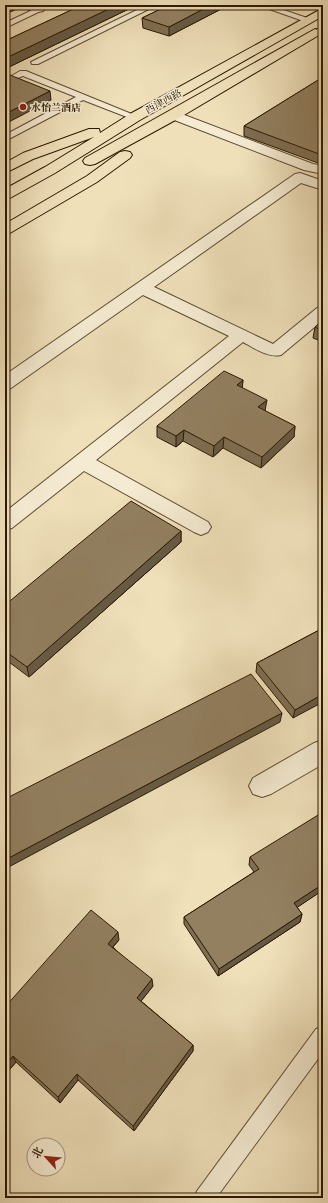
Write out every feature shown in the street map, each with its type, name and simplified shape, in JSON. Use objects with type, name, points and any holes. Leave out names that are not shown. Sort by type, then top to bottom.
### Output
[{"type":"main road","name":"西津西路","points":[[5,196],[135,117],[323,11]]},
{"type":"main road","name":"西津西路","points":[[5,209],[170,119],[322,30]]},
{"type":"main road","points":[[5,168],[28,156],[135,117]]},
{"type":"main road","points":[[5,230],[92,179],[170,119]]},
{"type":"street","points":[[27,5],[44,7]]},
{"type":"street","points":[[170,119],[309,168],[323,170]]},
{"type":"street","points":[[170,119],[323,186]]},
{"type":"street","points":[[5,384],[300,177]]},
{"type":"street","points":[[142,288],[276,351],[323,312]]},
{"type":"street","points":[[5,523],[241,335]]},
{"type":"street","points":[[82,461],[201,527]]},
{"type":"street","points":[[262,786],[323,751]]},
{"type":"lane","points":[[35,62],[153,5]]},
{"type":"lane","points":[[262,5],[309,20]]},
{"type":"lane","points":[[5,26],[44,7]]},
{"type":"lane","points":[[10,79],[23,73],[135,117]]},
{"type":"lane","points":[[5,138],[82,97]]},
{"type":"lane","points":[[204,1198],[323,1036]]},
{"type":"building","points":[[82,5],[117,5],[8,57],[5,56],[5,41]]},
{"type":"building","points":[[169,5],[211,5],[169,27],[142,18]]},
{"type":"building","points":[[5,73],[50,91],[5,114]]},
{"type":"building","points":[[323,77],[323,151],[319,154],[244,126]]},
{"type":"building","points":[[323,320],[323,331],[315,327]]},
{"type":"building","points":[[224,371],[243,380],[237,385],[267,400],[258,407],[295,426],[262,457],[224,437],[214,446],[184,430],[176,436],[157,426]]},
{"type":"building","points":[[131,501],[181,531],[27,667],[5,651],[5,605]]},
{"type":"building","points":[[323,628],[323,694],[295,710],[257,663]]},
{"type":"building","points":[[251,674],[282,713],[5,860],[5,799]]},
{"type":"building","points":[[323,812],[323,884],[294,903],[302,914],[219,969],[184,917],[259,869],[250,857]]},
{"type":"building","points":[[91,910],[118,932],[108,944],[152,979],[137,998],[193,1045],[133,1126],[77,1074],[58,1097],[13,1056],[5,1066],[5,1007]]},
{"type":"place","name":"水怡兰酒店","points":[[23,107]]}]
